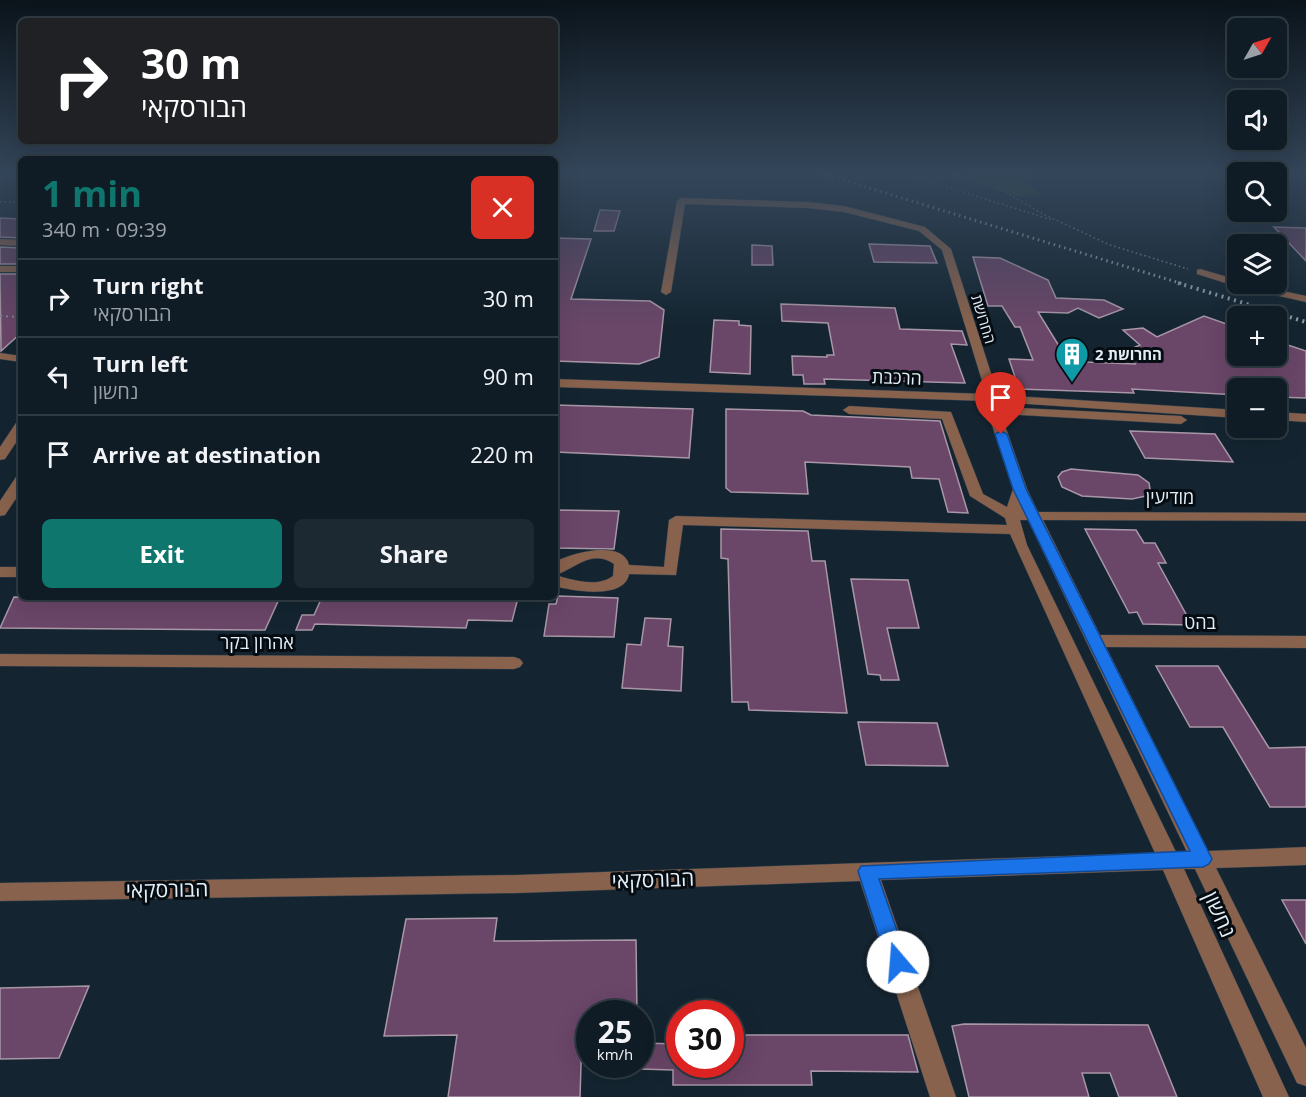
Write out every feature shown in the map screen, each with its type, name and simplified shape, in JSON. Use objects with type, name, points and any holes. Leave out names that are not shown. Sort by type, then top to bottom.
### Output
[{"type":"street","name":"החרושת","points":[[666,292],[677,223]]},
{"type":"street","name":"החרושת","points":[[903,223],[922,229],[946,249],[993,404]]},
{"type":"street","points":[[0,242],[18,243]]},
{"type":"street","points":[[0,269],[18,269]]},
{"type":"street","points":[[1200,272],[1227,280]]},
{"type":"street","points":[[1285,294],[1306,299]]},
{"type":"street","points":[[0,356],[18,359]]},
{"type":"street","name":"הרכבת","points":[[558,383],[1227,414]]},
{"type":"street","points":[[993,404],[1033,413],[1227,422]]},
{"type":"street","name":"נחשון","points":[[993,404],[1020,489],[1203,859],[1306,1074]]},
{"type":"street","points":[[849,410],[947,415],[976,496],[1013,523],[1020,489]]},
{"type":"street","points":[[1001,434],[1006,426],[1033,413]]},
{"type":"street","points":[[1287,417],[1306,418]]},
{"type":"street","points":[[1287,424],[1306,425]]},
{"type":"street","points":[[0,456],[18,430]]},
{"type":"street","points":[[0,489],[18,486]]},
{"type":"street","points":[[0,512],[18,487]]},
{"type":"street","name":"מודיעין","points":[[621,569],[671,572],[676,520],[1013,523],[1034,516],[1306,517]]},
{"type":"street","name":"נחשון","points":[[1013,523],[1276,1097]]},
{"type":"street","points":[[558,568],[572,557],[583,556],[618,558],[622,562],[621,578],[609,586],[571,584],[558,581]]},
{"type":"street","points":[[0,572],[18,572]]},
{"type":"street","name":"בהט","points":[[1095,641],[1306,642]]},
{"type":"street","name":"אהרון בקר","points":[[0,660],[514,663]]},
{"type":"street","name":"הבורסקאי","points":[[0,892],[517,884],[1306,856]]},
{"type":"street","points":[[867,871],[944,1097]]},
{"type":"path","points":[[1063,223],[1110,244],[1200,272]]},
{"type":"path","points":[[0,316],[18,317]]},
{"type":"building","points":[[0,223],[18,223],[18,238],[0,237]]},
{"type":"building","points":[[596,223],[616,223],[614,231],[594,231]]},
{"type":"building","points":[[1274,227],[1306,228],[1306,261],[1287,241],[1287,234],[1281,234]]},
{"type":"building","points":[[558,238],[591,239],[571,299],[650,301],[664,310],[659,357],[639,364],[558,361]]},
{"type":"building","points":[[869,244],[930,246],[937,263],[874,262]]},
{"type":"building","points":[[752,245],[772,246],[773,265],[752,265]]},
{"type":"building","points":[[0,247],[18,248],[18,264],[0,264]]},
{"type":"building","points":[[973,257],[1000,258],[1048,280],[1056,298],[1104,300],[1123,309],[1099,318],[1078,308],[1068,313],[1038,312],[1059,346],[1079,347],[1086,362],[1135,364],[1126,351],[1140,345],[1123,330],[1143,328],[1157,337],[1204,316],[1227,324],[1227,366],[1287,366],[1287,345],[1306,351],[1306,398],[1287,397],[1287,378],[1227,378],[1227,394],[1132,389],[1134,393],[1019,389],[1009,359],[1033,360],[1020,327],[1015,327],[1002,306],[988,306]]},
{"type":"building","points":[[0,274],[18,274],[18,336],[1,351]]},
{"type":"building","points":[[781,304],[895,308],[900,329],[962,331],[967,345],[951,344],[965,383],[824,379],[825,384],[804,384],[803,375],[793,375],[792,356],[827,357],[827,355],[834,355],[828,323],[782,321]]},
{"type":"building","points":[[714,320],[739,321],[739,325],[751,326],[750,374],[710,372]]},
{"type":"building","points":[[558,405],[693,409],[689,458],[558,452]]},
{"type":"building","points":[[726,409],[803,411],[811,415],[940,421],[968,513],[948,512],[939,479],[912,478],[910,467],[805,462],[808,494],[731,492],[726,488]]},
{"type":"building","points":[[1130,431],[1215,434],[1233,462],[1145,458]]},
{"type":"building","points":[[1071,469],[1138,475],[1149,483],[1151,495],[1132,499],[1082,496],[1062,487],[1058,477],[1062,472]]},
{"type":"building","points":[[558,510],[619,511],[614,549],[558,548]]},
{"type":"building","points":[[721,529],[808,531],[812,561],[825,561],[847,713],[749,710],[748,702],[732,702],[728,559],[721,558]]},
{"type":"building","points":[[1085,529],[1136,530],[1144,543],[1155,543],[1166,563],[1158,563],[1192,625],[1143,624],[1137,612],[1129,613]]},
{"type":"building","points":[[851,579],[908,580],[919,628],[887,628],[899,680],[881,680],[880,675],[868,674]]},
{"type":"building","points":[[558,596],[618,598],[614,637],[544,636],[549,604],[556,604]]},
{"type":"building","points":[[14,597],[18,597],[18,600],[279,600],[265,630],[0,628]]},
{"type":"building","points":[[321,600],[517,600],[512,621],[468,620],[466,628],[315,624],[312,630],[296,630],[302,615],[314,615]]},
{"type":"building","points":[[645,618],[671,619],[668,646],[683,647],[681,691],[622,688],[627,644],[641,645]]},
{"type":"building","points":[[1156,666],[1218,666],[1269,748],[1306,747],[1306,807],[1270,807],[1223,727],[1190,727]]},
{"type":"building","points":[[858,722],[937,723],[948,766],[866,765]]},
{"type":"building","points":[[1282,900],[1306,900],[1306,944]]},
{"type":"building","points":[[497,918],[494,941],[636,940],[637,1000],[576,1000],[576,1078],[581,1078],[580,1097],[448,1097],[457,1035],[384,1036],[406,919]]},
{"type":"building","points":[[89,986],[59,1058],[0,1059],[0,988]]},
{"type":"building","points":[[964,1024],[1148,1025],[1177,1097],[1119,1097],[1110,1073],[1082,1073],[1089,1097],[969,1097],[952,1026]]},
{"type":"building","points":[[744,1035],[908,1035],[918,1072],[811,1071],[812,1085],[673,1085],[673,1078],[744,1078]]},
{"type":"building","points":[[654,1043],[666,1044],[666,1070],[654,1069]]},
{"type":"railway","points":[[984,223],[1183,284]]},
{"type":"railway","points":[[1178,283],[1306,322]]},
{"type":"place","name":"החרושת 2","points":[[1072,383]]},
{"type":"route","points":[[898,962],[867,871],[1203,859],[1020,489],[1001,434]]}]
